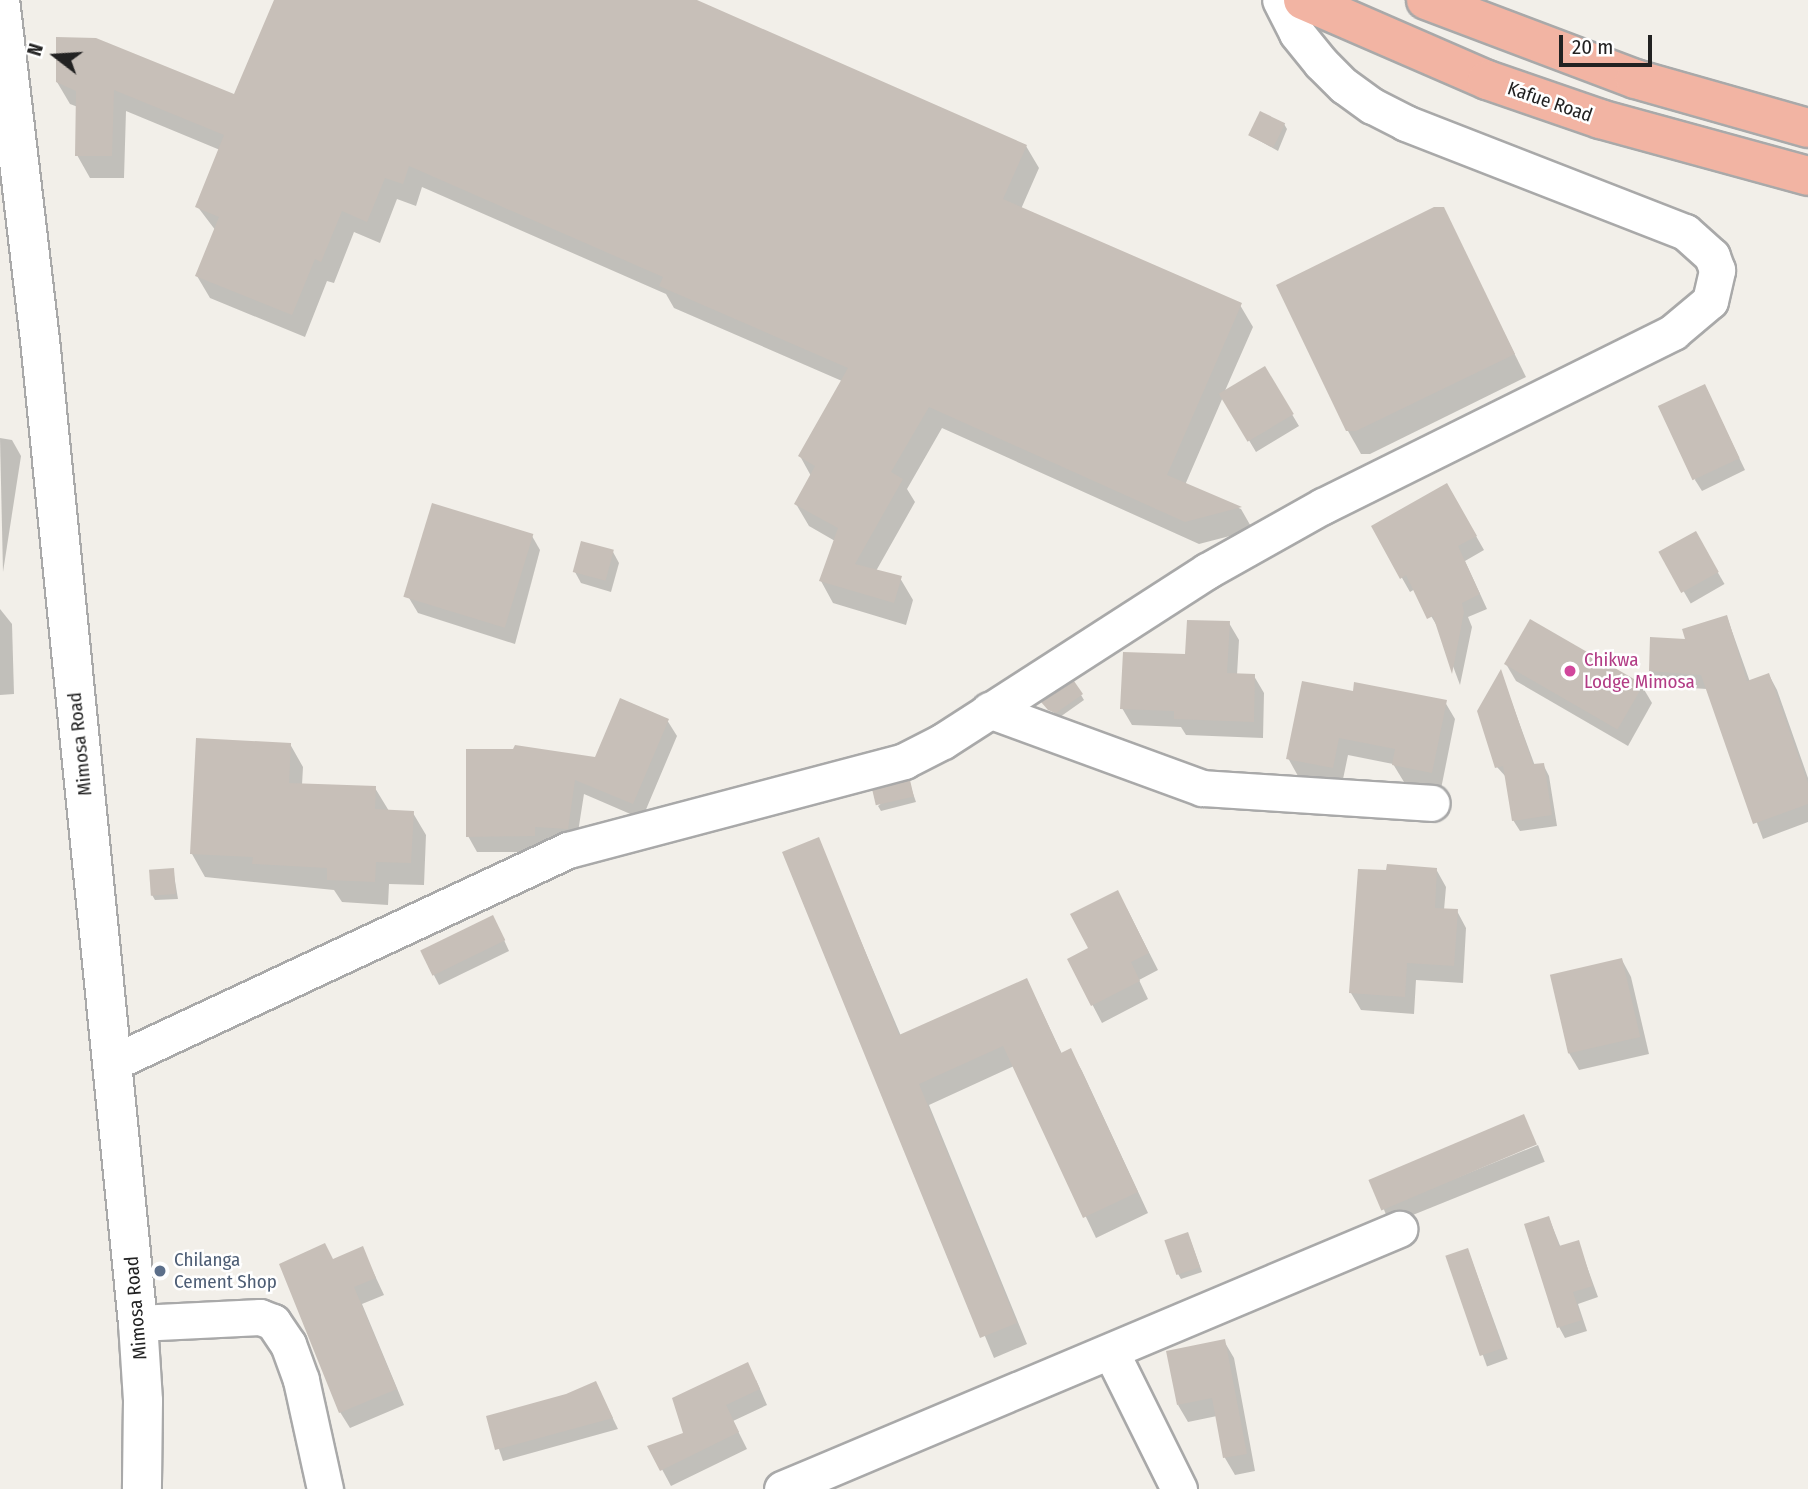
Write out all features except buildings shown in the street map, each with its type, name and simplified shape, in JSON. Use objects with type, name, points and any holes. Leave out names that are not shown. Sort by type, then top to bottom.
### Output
[{"type":"highway","name":"Kafue Road","points":[[1303,0],[1380,36],[1525,93],[1662,138],[1808,176]]},
{"type":"highway","points":[[1426,0],[1635,79],[1808,128]]},
{"type":"street","name":"Mimosa Road","points":[[0,0],[41,350],[138,1323],[144,1401],[142,1489]]},
{"type":"street","points":[[112,1063],[568,850],[904,761],[1207,571],[1323,506],[1673,332],[1710,301],[1717,270],[1712,256],[1685,232],[1431,133],[1372,106],[1344,86],[1321,63],[1297,33],[1280,0]]},
{"type":"street","points":[[989,710],[1202,788],[1432,803]]},
{"type":"street","points":[[782,1489],[934,1422],[1111,1352],[1399,1229]]},
{"type":"street","points":[[138,1323],[260,1317],[273,1322],[288,1344],[300,1380],[325,1489]]},
{"type":"street","points":[[1111,1352],[1180,1489]]},
{"type":"place","name":"Chikwa Lodge Mimosa","points":[[1570,671]]},
{"type":"place","name":"Chilanga Cement Shop","points":[[160,1271]]}]
